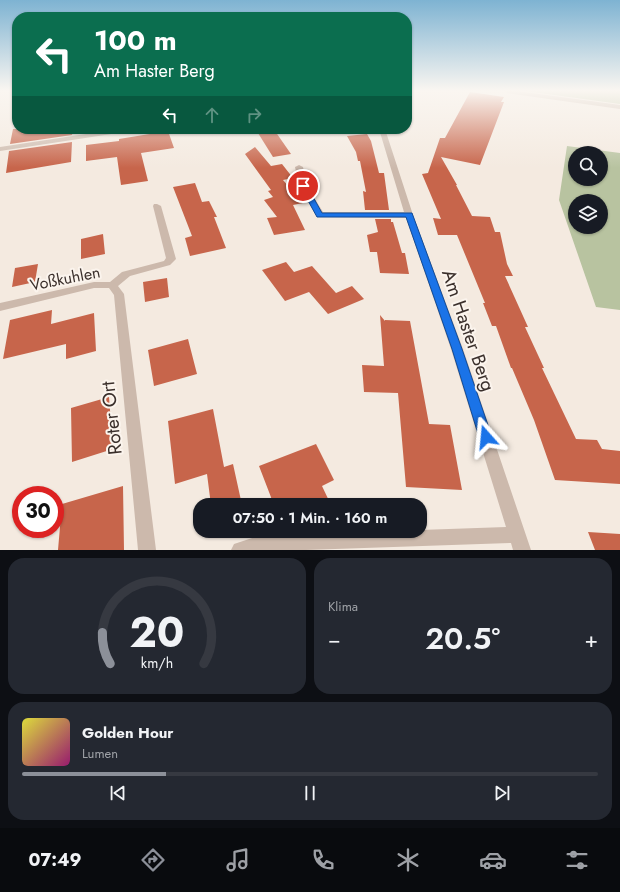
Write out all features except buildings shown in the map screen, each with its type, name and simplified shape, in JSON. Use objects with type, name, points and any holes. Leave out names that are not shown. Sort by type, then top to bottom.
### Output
[{"type":"street","points":[[0,149],[84,134]]},
{"type":"street","name":"Am Haster Berg","points":[[384,134],[409,215],[457,349],[519,543]]},
{"type":"street","points":[[299,167],[303,186],[320,215],[409,215]]},
{"type":"street","name":"Voßkuhlen","points":[[0,307],[94,284],[112,285],[126,274],[167,264],[171,259],[157,206]]},
{"type":"street","name":"Roter Ort","points":[[112,285],[119,294],[147,550]]},
{"type":"street","points":[[240,550],[262,543],[519,543]]},
{"type":"green space","points":[[567,146],[568,186],[608,186],[608,151],[620,153],[620,310],[596,307],[571,234],[608,234],[608,194],[568,194],[568,226],[559,200]]},
{"type":"route","points":[[303,186],[320,215],[409,215],[457,349],[486,437]]}]
